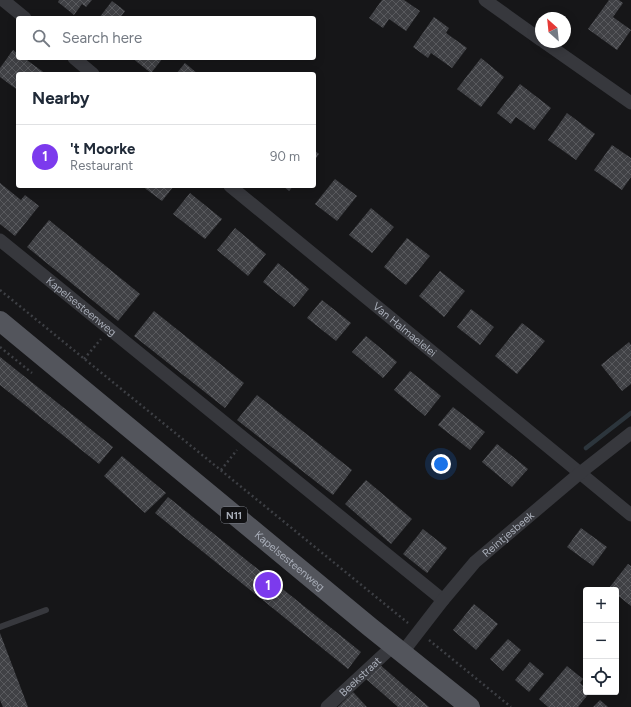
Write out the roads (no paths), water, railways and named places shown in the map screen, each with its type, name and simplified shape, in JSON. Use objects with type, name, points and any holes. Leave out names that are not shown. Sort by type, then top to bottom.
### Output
[{"type":"main road","name":"Kapelsesteenweg","points":[[0,320],[364,622],[470,707]]},
{"type":"street","points":[[3,0],[23,16]]},
{"type":"street","points":[[485,0],[535,36]]},
{"type":"street","points":[[553,48],[631,103]]},
{"type":"street","points":[[76,60],[91,72]]},
{"type":"street","name":"Van Halmaelelei","points":[[232,188],[631,515]]},
{"type":"street","name":"Kapelsesteenweg","points":[[0,240],[443,600]]},
{"type":"street","name":"Reintjesbeek","points":[[398,649],[419,631],[475,562],[580,473],[631,433]]},
{"type":"street","name":"Beekstraat","points":[[327,707],[398,649]]},
{"type":"lane","points":[[0,627],[46,610]]},
{"type":"waterway","name":"Reintjesbeek","points":[[586,448],[631,413]]},
{"type":"place","name":"'t Moorke","points":[[268,585]]}]
